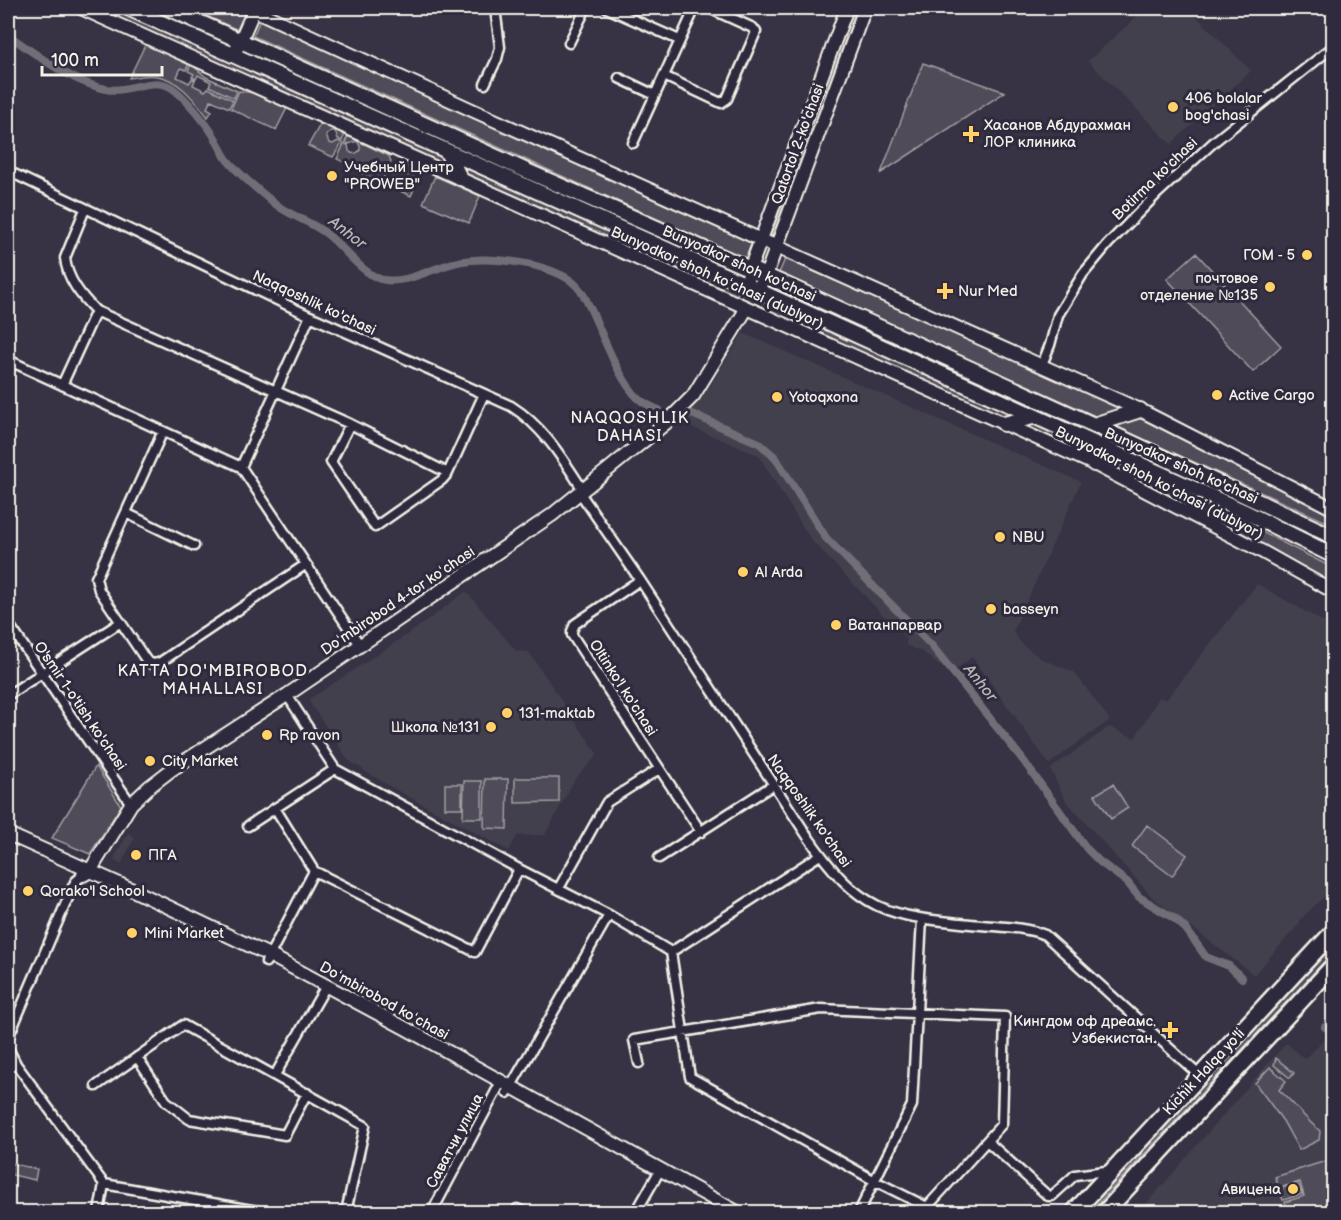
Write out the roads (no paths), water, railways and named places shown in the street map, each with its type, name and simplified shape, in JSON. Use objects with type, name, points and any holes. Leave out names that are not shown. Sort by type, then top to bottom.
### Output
[{"type":"highway","name":"Kichik Halqa yo'li","points":[[1074,1212],[1334,931]]},
{"type":"highway","name":"Kichik Halqa yo'li","points":[[1104,1212],[1334,965]]},
{"type":"main road","name":"Bunyodkor shoh ko'chasi","points":[[128,8],[752,288],[1242,511],[1334,556]]},
{"type":"main road","name":"Bunyodkor shoh ko'chasi","points":[[168,8],[527,171],[766,276],[1334,537]]},
{"type":"main road","points":[[447,152],[460,178]]},
{"type":"main road","points":[[1094,425],[1140,410]]},
{"type":"main road","points":[[1004,424],[1033,417]]},
{"type":"main road","points":[[1084,440],[1094,464]]},
{"type":"street","name":"Bunyodkor shoh koʻchasi (dublyor)","points":[[81,8],[1094,464],[1261,551],[1334,592]]},
{"type":"street","points":[[234,55],[253,8],[472,110],[1140,410],[1334,508]]},
{"type":"street","points":[[485,84],[497,59],[500,46],[495,8]]},
{"type":"street","points":[[569,43],[586,8]]},
{"type":"street","points":[[606,8],[680,40]]},
{"type":"street","points":[[633,143],[694,8]]},
{"type":"street","points":[[664,76],[721,103],[727,99],[756,32],[753,28],[709,8]]},
{"type":"street","name":"Qatortol 2-ko'chasi","points":[[752,288],[750,269],[847,8]]},
{"type":"street","name":"Qatortol 2-ko'chasi","points":[[752,288],[766,276],[865,8]]},
{"type":"street","name":"Botirma ko'chasi","points":[[1041,366],[1050,345],[1058,315],[1083,274],[1108,244],[1158,193],[1215,141],[1334,46]]},
{"type":"street","points":[[619,78],[655,95]]},
{"type":"street","name":"Naqqoshlik ko'chasi","points":[[8,172],[310,316],[511,406],[532,422],[559,454],[773,785],[820,855],[843,882],[868,901],[885,910],[922,919],[1015,928],[1045,935],[1200,1076]]},
{"type":"street","points":[[85,209],[65,258],[80,293],[96,311],[350,424],[448,473]]},
{"type":"street","name":"Doʻmbirobod 4-tor koʻchasi","points":[[8,1038],[83,875],[131,804],[171,770],[287,695],[552,514],[582,491],[687,403],[702,382],[744,307]]},
{"type":"street","points":[[62,386],[96,311]]},
{"type":"street","points":[[241,466],[310,316]]},
{"type":"street","points":[[8,372],[10,361],[241,466],[360,645]]},
{"type":"street","points":[[350,424],[330,462],[375,527],[442,480],[448,473],[484,394]]},
{"type":"street","points":[[162,431],[96,578],[99,590],[146,660],[156,664],[305,565]]},
{"type":"street","points":[[126,513],[194,546]]},
{"type":"street","name":"Oltinko'l ko'chasi","points":[[640,580],[576,624],[572,631],[574,639],[701,832]]},
{"type":"street","points":[[8,695],[121,622]]},
{"type":"street","name":"O'smir 1-o'tish ko'chasi","points":[[8,623],[131,804]]},
{"type":"street","points":[[287,695],[335,769],[609,915],[671,952]]},
{"type":"street","points":[[248,826],[335,769]]},
{"type":"street","points":[[559,888],[607,802],[659,769]]},
{"type":"street","points":[[659,858],[773,785]]},
{"type":"street","points":[[275,808],[314,871],[476,952],[519,869]]},
{"type":"street","name":"Doʻmbirobod koʻchasi","points":[[8,834],[83,875]]},
{"type":"street","name":"Doʻmbirobod koʻchasi","points":[[8,843],[267,958],[658,1172],[737,1212]]},
{"type":"street","points":[[671,952],[820,855]]},
{"type":"street","points":[[267,958],[314,871]]},
{"type":"street","name":"Саватчи улица","points":[[432,1212],[609,915]]},
{"type":"street","points":[[859,1212],[912,1105],[922,919]]},
{"type":"street","points":[[639,1063],[634,1040],[682,1031],[821,1009],[1005,1017],[1002,1125],[927,1207],[875,1181],[690,1077],[682,1031],[671,952]]},
{"type":"street","points":[[275,1075],[325,989]]},
{"type":"street","points":[[96,1086],[183,1025],[365,1126],[346,1212]]},
{"type":"street","points":[[8,1048],[16,1064],[104,1184],[264,1212]]},
{"type":"street","points":[[137,1057],[166,1101],[189,1119],[285,1135],[307,1093]]},
{"type":"street","points":[[987,1141],[1048,1196],[1052,1196],[1075,1175],[1113,1170]]},
{"type":"street","points":[[636,1212],[658,1172]]},
{"type":"street","name":"Doʻmbirobod koʻchasi","points":[[658,1172],[724,1212]]},
{"type":"street","points":[[99,1212],[104,1184]]},
{"type":"waterway","name":"Anhor","points":[[8,35],[55,67],[93,85],[114,90],[156,83],[172,88],[201,117],[227,160],[247,180],[281,208],[323,231],[373,276],[389,281],[399,280],[454,263],[496,260],[541,267],[565,277],[575,284],[584,296],[625,382],[641,401],[659,410]]},
{"type":"waterway","name":"Anhor","points":[[692,414],[759,443],[775,457],[826,538],[932,646],[1023,760],[1087,849],[1127,882],[1139,897],[1175,919],[1186,929],[1206,957],[1229,966],[1242,978]]},
{"type":"waterway","name":"Anhor","points":[[1325,1027],[1334,1032]]},
{"type":"place","name":"406 bolalar bog'chasi","points":[[1173,107]]},
{"type":"place","name":"Хасанов Абдурахман ЛОР клиника","points":[[971,134]]},
{"type":"place","name":"Учебный Центр \"PROWEB\"","points":[[332,176]]},
{"type":"place","name":"ГОМ - 5","points":[[1307,255]]},
{"type":"place","name":"почтовое отделение №135","points":[[1270,287]]},
{"type":"place","name":"Nur Med","points":[[945,291]]},
{"type":"place","name":"Active Cargo","points":[[1217,395]]},
{"type":"place","name":"Yotoqxona","points":[[777,397]]},
{"type":"place","name":"NBU","points":[[1000,537]]},
{"type":"place","name":"Al Arda","points":[[743,572]]},
{"type":"place","name":"basseyn","points":[[991,609]]},
{"type":"place","name":"Ватанпарвар","points":[[836,625]]},
{"type":"place","name":"131-maktab","points":[[507,713]]},
{"type":"place","name":"Школа №131","points":[[491,727]]},
{"type":"place","name":"Rp ravon","points":[[267,735]]},
{"type":"place","name":"City Market","points":[[150,761]]},
{"type":"place","name":"ПГА","points":[[136,855]]},
{"type":"place","name":"Qorako'l School","points":[[28,891]]},
{"type":"place","name":"Mini Market","points":[[132,933]]},
{"type":"place","name":"Кингдом оф дреамс. Узбекистан.","points":[[1170,1030]]},
{"type":"place","name":"Авицена","points":[[1293,1189]]},
{"type":"district","name":"NAQQOSHLIK DAHASI","points":[[630,427]]},
{"type":"district","name":"KATTA DO'MBIROBOD MAHALLASI","points":[[213,680]]}]
